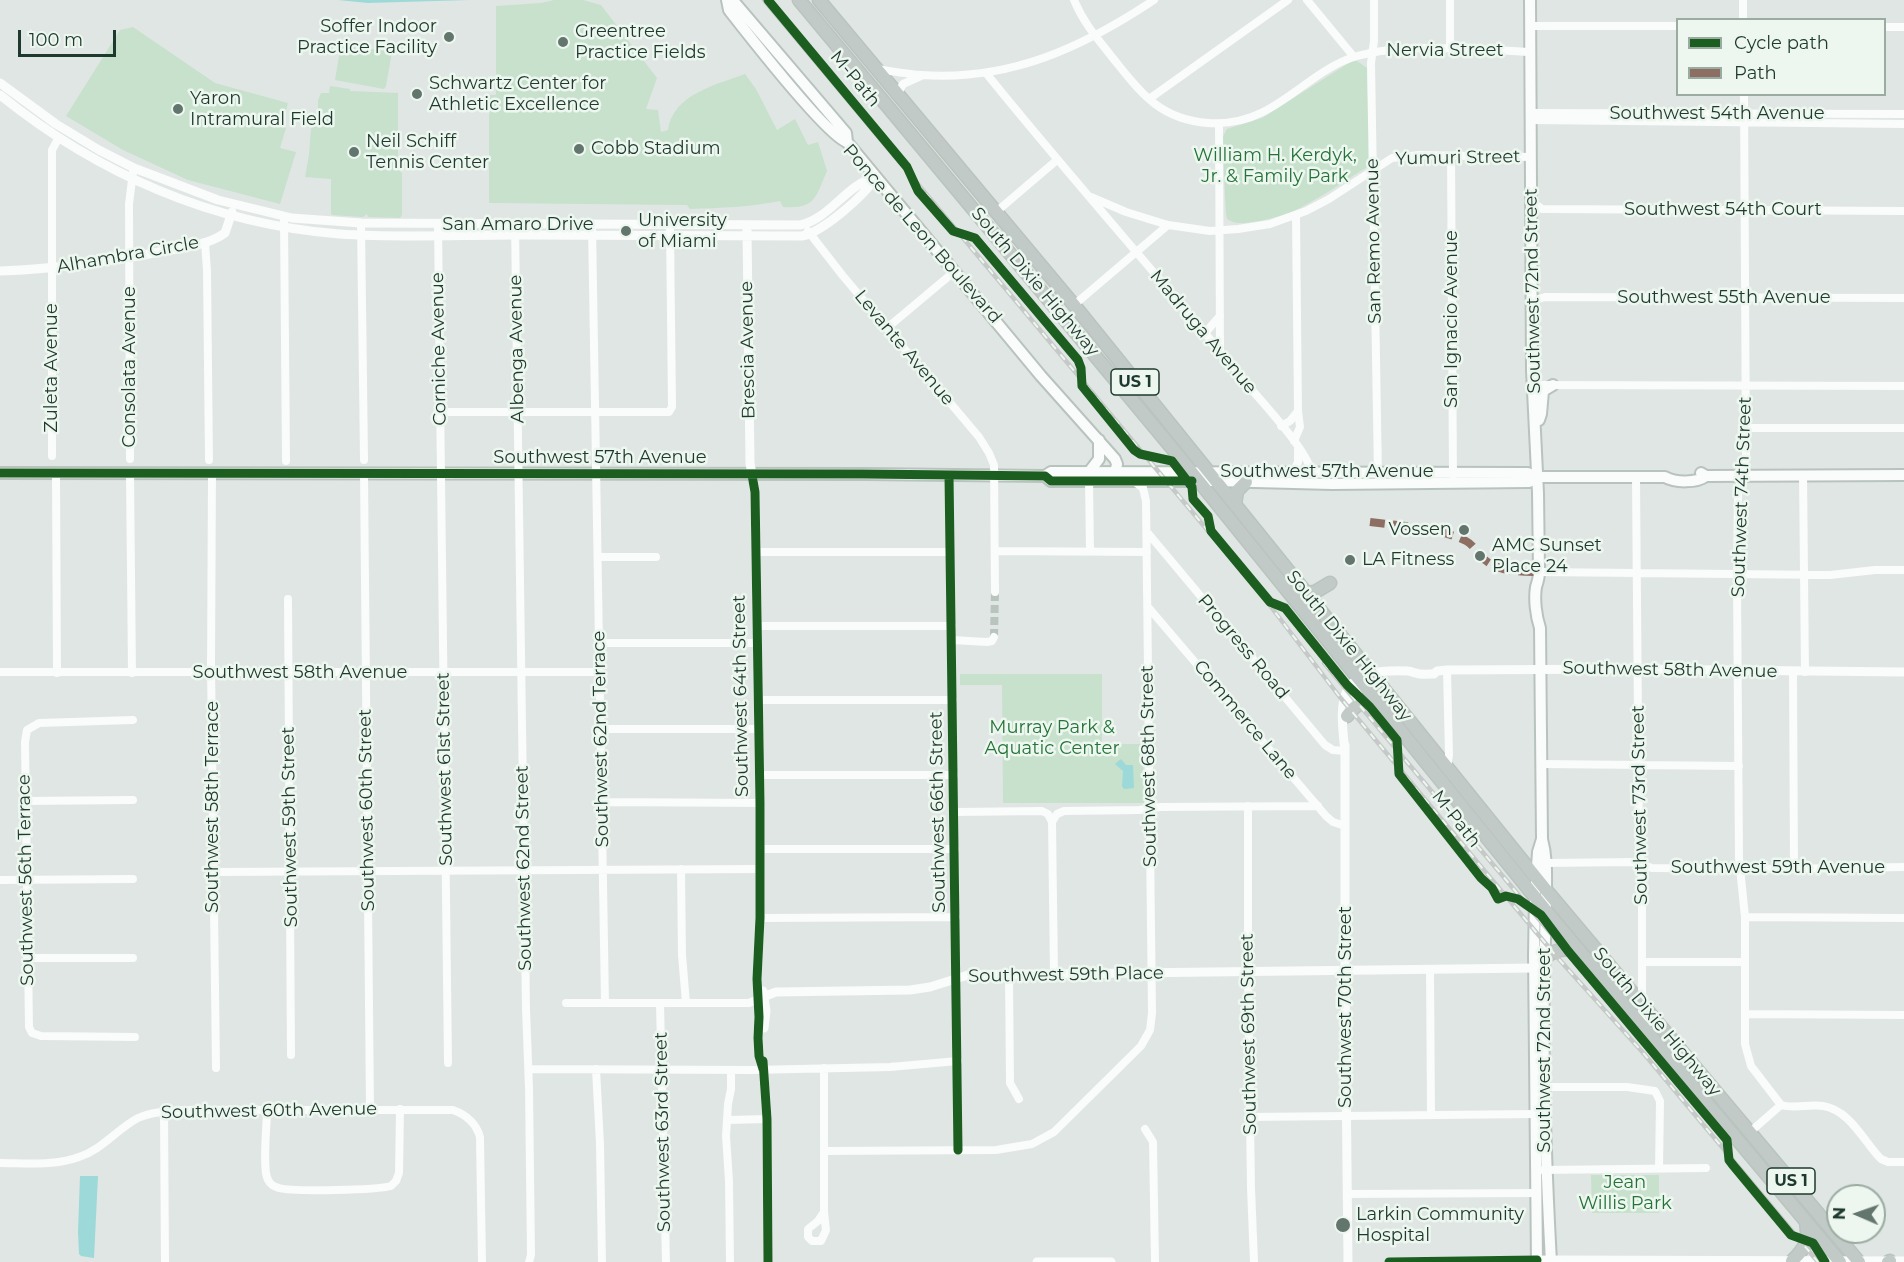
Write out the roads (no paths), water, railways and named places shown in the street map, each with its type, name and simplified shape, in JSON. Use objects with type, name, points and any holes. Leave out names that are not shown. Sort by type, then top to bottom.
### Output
[{"type":"highway","name":"South Dixie Highway","points":[[800,0],[1195,476],[1376,701],[1540,893],[1642,1002],[1858,1261]]},
{"type":"highway","name":"South Dixie Highway","points":[[819,0],[1074,305],[1235,504],[1536,878],[1546,910],[1839,1262]]},
{"type":"highway","points":[[866,80],[881,86],[889,85],[895,115]]},
{"type":"highway","points":[[970,204],[996,212],[995,219],[1000,239]]},
{"type":"highway","points":[[1047,296],[1063,304],[1074,305],[1073,315],[1078,334]]},
{"type":"highway","points":[[1235,504],[1237,491],[1245,482]]},
{"type":"highway","points":[[1296,580],[1308,584],[1330,583]]},
{"type":"highway","points":[[1282,583],[1291,586],[1300,594],[1307,594],[1330,583]]},
{"type":"highway","points":[[1325,616],[1325,595],[1330,583]]},
{"type":"highway","points":[[1347,716],[1360,702],[1376,701]]},
{"type":"highway","points":[[1545,958],[1550,953],[1562,949],[1579,950]]},
{"type":"highway","points":[[1725,1125],[1736,1130],[1750,1132],[1749,1154]]},
{"type":"highway","points":[[1792,1261],[1803,1250],[1808,1240],[1805,1221]]},
{"type":"main road","name":"Southwest 72nd Street","points":[[1530,0],[1531,157],[1535,210],[1532,297],[1533,385],[1539,577],[1536,587],[1536,612],[1540,628],[1542,839],[1545,851],[1534,968],[1540,1087],[1541,1170],[1537,1193],[1537,1261]]},
{"type":"main road","name":"Ponce de Leon Boulevard","points":[[728,1],[736,4],[846,133],[847,142],[1041,376],[1116,459],[1117,472]]},
{"type":"main road","points":[[1535,428],[1541,414],[1543,391],[1553,385]]},
{"type":"main road","points":[[1089,476],[1098,461],[1099,440]]},
{"type":"main road","name":"Southwest 57th Avenue","points":[[0,473],[1045,476],[1051,472],[1134,481],[1160,481],[1195,476]]},
{"type":"main road","name":"Southwest 57th Avenue","points":[[1045,476],[1051,481],[1075,481],[1089,476],[1117,472],[1212,476],[1311,472],[1378,478]]},
{"type":"main road","points":[[1075,481],[1083,477],[1111,476],[1117,472]]},
{"type":"main road","points":[[1287,483],[1307,476],[1311,472],[1323,484]]},
{"type":"main road","name":"Southwest 57th Avenue","points":[[1212,476],[1245,482],[1323,484],[1378,478],[1528,473],[1537,477],[1665,477],[1671,480],[1701,480],[1706,476],[1904,475]]},
{"type":"main road","name":"Southwest 72nd Street","points":[[1536,878],[1538,852],[1542,839]]},
{"type":"main road","name":"Southwest 72nd Street","points":[[1546,910],[1540,1087],[1535,1114],[1541,1170],[1550,1212],[1551,1261]]},
{"type":"main road","points":[[1534,968],[1541,973],[1544,985]]},
{"type":"street","name":"Nervia Street","points":[[1074,0],[1095,36],[1149,99],[1164,110],[1176,115],[1219,124],[1245,120],[1260,114],[1331,69],[1354,57],[1372,52],[1450,49],[1530,52]]},
{"type":"street","points":[[876,69],[922,75],[986,73],[1050,56],[1095,36],[1154,0]]},
{"type":"street","points":[[1149,99],[1288,0]]},
{"type":"street","points":[[1307,0],[1354,57]]},
{"type":"street","name":"San Remo Avenue","points":[[1374,0],[1372,52],[1378,478]]},
{"type":"street","points":[[1450,0],[1450,49]]},
{"type":"street","points":[[1743,0],[1743,18]]},
{"type":"street","points":[[1530,26],[1676,26]]},
{"type":"street","points":[[1886,27],[1904,27]]},
{"type":"street","name":"Madruga Avenue","points":[[986,73],[1220,351],[1310,463],[1311,472]]},
{"type":"street","points":[[889,85],[897,78],[912,74]]},
{"type":"street","points":[[897,95],[903,84],[922,75]]},
{"type":"street","name":"San Amaro Drive","points":[[0,83],[65,129],[134,168],[180,187],[234,205],[284,216],[361,223],[804,225]]},
{"type":"street","name":"San Amaro Drive","points":[[0,95],[58,139],[132,179],[182,200],[231,216],[284,227],[361,235],[810,235]]},
{"type":"street","name":"Southwest 74th Street","points":[[1743,96],[1746,459],[1740,476],[1738,493],[1738,670],[1740,869],[1746,917],[1744,1044],[1748,1061],[1781,1105]]},
{"type":"street","name":"Southwest 54th Avenue","points":[[1531,116],[1904,114]]},
{"type":"street","name":"Southwest 54th Avenue","points":[[1531,116],[1744,123],[1904,124]]},
{"type":"street","points":[[1219,124],[1220,351]]},
{"type":"street","name":"Zuleta Avenue","points":[[52,456],[52,150],[58,139]]},
{"type":"street","name":"San Ignacio Avenue","points":[[1451,156],[1453,477]]},
{"type":"street","name":"Yumuri Street","points":[[1168,225],[1219,231],[1260,226],[1296,215],[1322,203],[1394,157],[1531,157]]},
{"type":"street","points":[[996,212],[1057,160]]},
{"type":"street","name":"Consolata Avenue","points":[[130,459],[129,204],[134,168]]},
{"type":"street","points":[[804,225],[814,221],[863,180],[876,177]]},
{"type":"street","points":[[810,235],[822,228],[870,187],[876,177]]},
{"type":"street","points":[[1359,179],[1367,181],[1374,190]]},
{"type":"street","name":"Madruga Avenue","points":[[1089,195],[1126,212],[1168,225]]},
{"type":"street","name":"Alhambra Circle","points":[[0,272],[52,269],[130,258],[205,242],[225,233],[234,205]]},
{"type":"street","name":"Southwest 54th Court","points":[[1535,210],[1904,211]]},
{"type":"street","points":[[1293,472],[1299,458],[1296,445],[1300,427],[1296,215]]},
{"type":"street","points":[[284,216],[286,461]]},
{"type":"street","points":[[361,223],[364,460]]},
{"type":"street","name":"Corniche Avenue","points":[[438,224],[441,474]]},
{"type":"street","name":"Albenga Avenue","points":[[515,224],[519,474]]},
{"type":"street","name":"Southwest 62nd Terrace","points":[[592,225],[605,1003]]},
{"type":"street","points":[[440,412],[669,412],[672,407],[670,225]]},
{"type":"street","name":"Brescia Avenue","points":[[747,225],[752,475]]},
{"type":"street","name":"Levante Avenue","points":[[804,225],[979,438],[992,461],[995,591]]},
{"type":"street","points":[[1074,305],[1168,225]]},
{"type":"street","points":[[205,242],[209,460]]},
{"type":"street","points":[[887,328],[955,271]]},
{"type":"street","name":"Southwest 55th Avenue","points":[[1532,297],[1538,293],[1543,297],[1904,298]]},
{"type":"street","points":[[1205,333],[1220,316]]},
{"type":"street","points":[[1533,385],[1745,382],[1904,386]]},
{"type":"street","points":[[1281,426],[1298,411]]},
{"type":"street","points":[[1746,428],[1904,428]]},
{"type":"street","points":[[56,473],[57,673]]},
{"type":"street","points":[[130,474],[132,673]]},
{"type":"street","name":"Southwest 58th Terrace","points":[[212,474],[216,1068]]},
{"type":"street","name":"Southwest 60th Street","points":[[364,474],[370,1109]]},
{"type":"street","name":"Southwest 61st Street","points":[[441,474],[448,1063]]},
{"type":"street","name":"Southwest 62nd Street","points":[[519,474],[530,1262]]},
{"type":"street","name":"Southwest 64th Street","points":[[752,475],[755,492],[760,918],[764,941],[758,1050],[763,1069],[767,1119],[768,1262]]},
{"type":"street","name":"Southwest 66th Street","points":[[949,475],[958,1150]]},
{"type":"street","points":[[1803,475],[1805,672]]},
{"type":"street","points":[[1089,476],[1090,551]]},
{"type":"street","name":"Southwest 73rd Street","points":[[1636,477],[1642,1025]]},
{"type":"street","points":[[1134,481],[1143,488],[1146,498]]},
{"type":"street","points":[[1146,498],[1151,488],[1160,481]]},
{"type":"street","name":"Southwest 68th Street","points":[[958,1150],[1017,1148],[1050,1136],[1141,1046],[1148,1034],[1152,1018],[1152,973],[1146,498]]},
{"type":"street","name":"Progress Road","points":[[1147,532],[1325,745],[1331,749],[1345,751]]},
{"type":"street","points":[[995,551],[1147,552]]},
{"type":"street","points":[[756,552],[950,552]]},
{"type":"street","points":[[598,557],[656,557]]},
{"type":"street","points":[[1539,577],[1637,573],[1841,574],[1875,570],[1904,570]]},
{"type":"street","name":"Southwest 59th Street","points":[[288,599],[291,1055]]},
{"type":"street","name":"Commerce Lane","points":[[1148,607],[1318,806],[1333,822],[1345,826]]},
{"type":"street","points":[[757,626],[952,626]]},
{"type":"street","points":[[952,640],[987,642],[994,638]]},
{"type":"street","points":[[599,643],[757,643]]},
{"type":"street","name":"Southwest 58th Avenue","points":[[1372,674],[1387,670],[1412,671],[1415,668],[1435,668],[1437,671],[1638,669],[1904,672]]},
{"type":"street","points":[[1447,670],[1449,762],[1447,768]]},
{"type":"street","name":"Southwest 58th Avenue","points":[[0,672],[600,672]]},
{"type":"street","points":[[1792,672],[1794,868]]},
{"type":"street","points":[[1360,681],[1372,674]]},
{"type":"street","name":"Southwest 70th Street","points":[[1345,751],[1341,717],[1342,703],[1349,687],[1360,681]]},
{"type":"street","name":"Southwest 70th Street","points":[[1348,1262],[1345,751],[1347,716],[1360,681]]},
{"type":"street","points":[[758,700],[953,700]]},
{"type":"street","name":"Southwest 56th Terrace","points":[[133,720],[45,722],[35,723],[28,728],[25,742],[25,801],[28,1021],[32,1033],[41,1036],[135,1036]]},
{"type":"street","points":[[601,729],[758,729]]},
{"type":"street","points":[[1433,750],[1443,745],[1448,738]]},
{"type":"street","points":[[1542,764],[1739,766]]},
{"type":"street","points":[[759,774],[954,775]]},
{"type":"street","points":[[25,801],[133,800]]},
{"type":"street","points":[[602,802],[759,802]]},
{"type":"street","name":"Southwest 69th Street","points":[[1248,806],[1248,972],[1254,1262]]},
{"type":"street","points":[[1052,822],[1062,811],[1318,806]]},
{"type":"street","points":[[955,812],[1042,811],[1048,814],[1052,822],[1054,974]]},
{"type":"street","points":[[760,849],[955,849]]},
{"type":"street","name":"Southwest 59th Avenue","points":[[1545,863],[1634,862],[1652,868],[1740,869],[1904,867]]},
{"type":"street","points":[[681,869],[682,955],[686,1003]]},
{"type":"street","points":[[213,872],[759,869]]},
{"type":"street","points":[[0,880],[133,879]]},
{"type":"street","points":[[760,918],[956,917]]},
{"type":"street","points":[[1746,917],[1904,918]]},
{"type":"street","points":[[27,958],[133,958]]},
{"type":"street","points":[[1642,962],[1745,962]]},
{"type":"street","name":"Southwest 59th Place","points":[[566,1003],[750,1003],[776,992],[910,990],[930,987],[968,975],[1534,968]]},
{"type":"street","points":[[1430,969],[1431,1115]]},
{"type":"street","points":[[1009,975],[1010,1083],[1019,1099]]},
{"type":"street","name":"Southwest 63rd Street","points":[[660,1003],[666,1262]]},
{"type":"street","points":[[1745,1014],[1904,1015]]},
{"type":"street","points":[[529,1069],[731,1070],[899,1067],[958,1061]]},
{"type":"street","points":[[824,1068],[824,1212]]},
{"type":"street","points":[[596,1070],[601,1162],[602,1262]]},
{"type":"street","points":[[730,1262],[726,1136],[731,1070]]},
{"type":"street","points":[[1540,1087],[1627,1087],[1653,1090],[1659,1095],[1659,1168]]},
{"type":"street","points":[[1750,1132],[1781,1105],[1832,1108],[1850,1122],[1881,1159],[1888,1162],[1904,1162]]},
{"type":"street","points":[[267,1110],[266,1170],[270,1183],[288,1190],[378,1189],[393,1185],[398,1179],[400,1169],[400,1109]]},
{"type":"street","name":"Southwest 60th Avenue","points":[[0,1163],[50,1162],[77,1158],[97,1149],[135,1119],[147,1114],[164,1112],[453,1110],[465,1116],[479,1133],[482,1262]]},
{"type":"street","points":[[164,1112],[165,1262]]},
{"type":"street","points":[[1250,1117],[1535,1114]]},
{"type":"street","points":[[728,1120],[767,1119]]},
{"type":"street","points":[[1145,1129],[1153,1142],[1155,1262]]},
{"type":"street","points":[[824,1150],[958,1150]]},
{"type":"street","points":[[1541,1170],[1706,1168]]},
{"type":"street","points":[[1347,1194],[1537,1193]]},
{"type":"street","points":[[1389,1262],[1904,1261]]},
{"type":"street","points":[[1037,1262],[1111,1262]]},
{"type":"water","points":[[338,0],[470,0],[368,3]]},
{"type":"water","points":[[1121,759],[1126,765],[1133,765],[1134,788],[1124,789],[1122,786],[1123,771],[1115,764]]},
{"type":"water","points":[[80,1176],[98,1176],[94,1258],[79,1254]]},
{"type":"tunnel","points":[[994,637],[995,592]]},
{"type":"railway","points":[[764,0],[1265,599],[1339,696],[1483,869],[1557,957],[1645,1055],[1818,1262]]},
{"type":"railway","points":[[1324,663],[1600,992]]},
{"type":"place","name":"Soffer Indoor Practice Facility","points":[[449,37]]},
{"type":"place","name":"Greentree Practice Fields","points":[[563,42]]},
{"type":"place","name":"Schwartz Center for Athletic Excellence","points":[[417,94]]},
{"type":"place","name":"Yaron Intramural Field","points":[[178,109]]},
{"type":"place","name":"Cobb Stadium","points":[[579,149]]},
{"type":"place","name":"Neil Schiff Tennis Center","points":[[354,152]]},
{"type":"place","name":"University of Miami","points":[[626,231]]},
{"type":"place","name":"Vossen","points":[[1464,530]]},
{"type":"place","name":"AMC Sunset Place 24","points":[[1480,556]]},
{"type":"place","name":"LA Fitness","points":[[1350,560]]},
{"type":"place","name":"Larkin Community Hospital","points":[[1343,1225]]},
{"type":"park label","name":"William H. Kerdyk, Jr. & Family Park","points":[[1275,166]]},
{"type":"park label","name":"Murray Park & Aquatic Center","points":[[1052,738]]},
{"type":"park label","name":"Jean Willis Park","points":[[1625,1193]]}]
